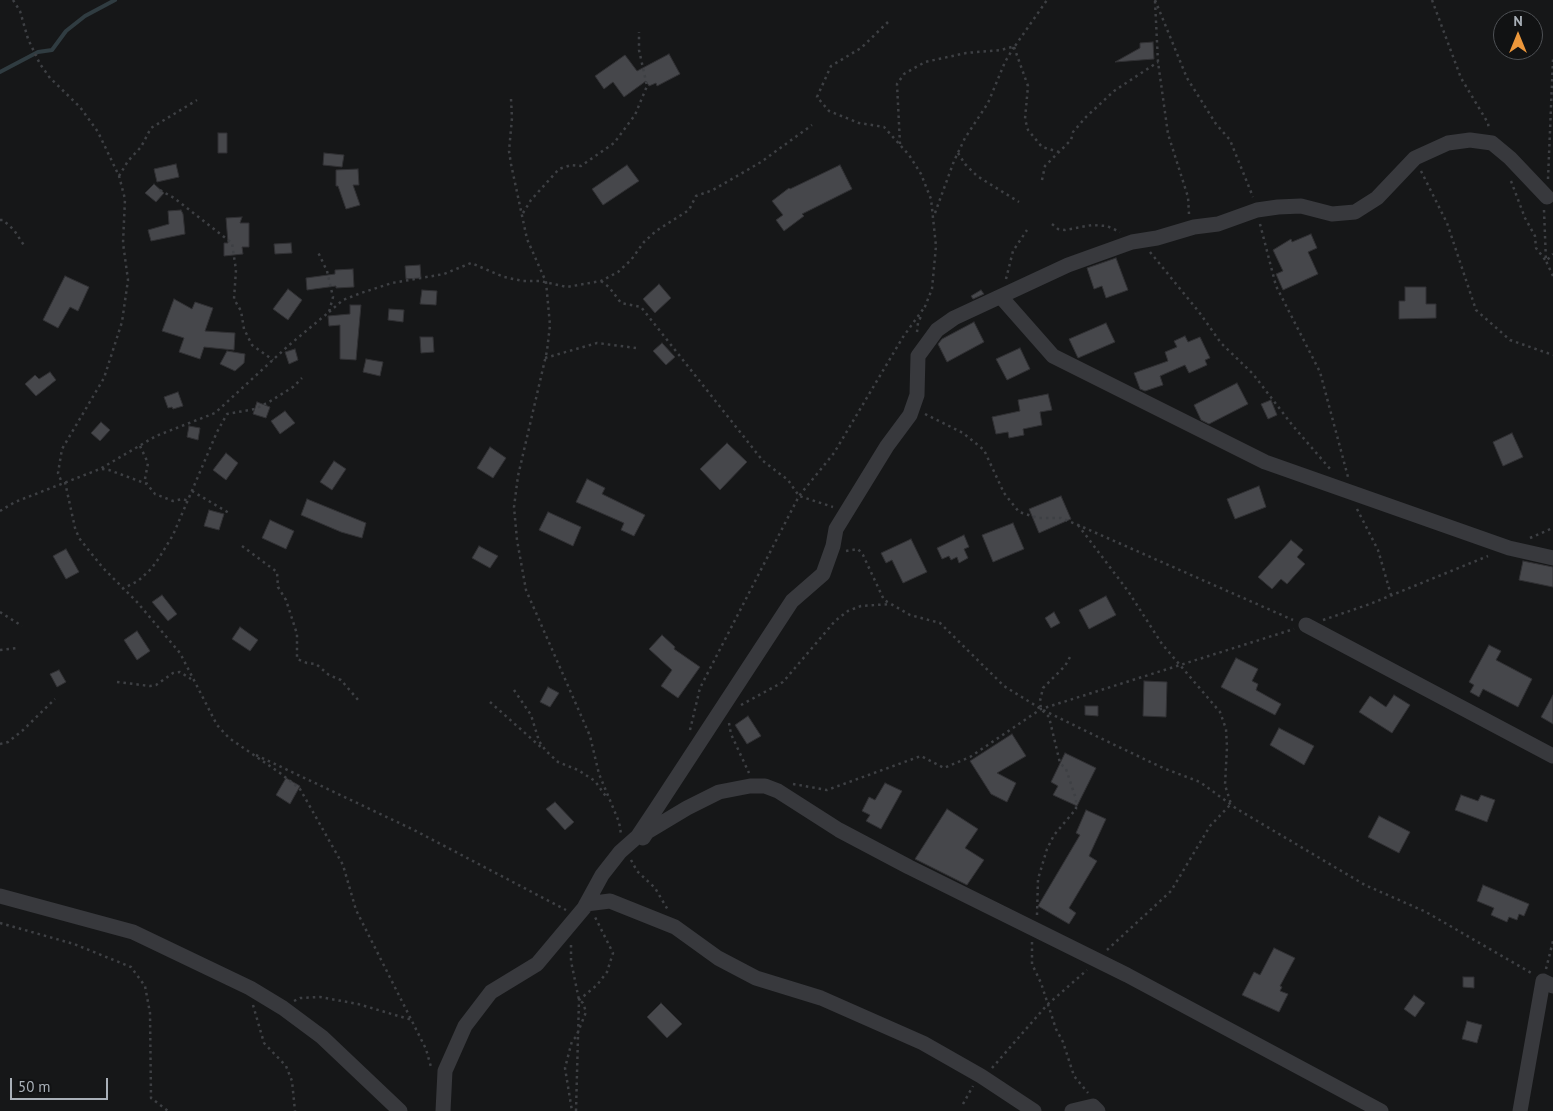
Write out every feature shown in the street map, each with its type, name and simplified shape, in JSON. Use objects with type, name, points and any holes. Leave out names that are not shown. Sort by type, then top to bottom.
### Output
[{"type":"street","points":[[443,1111],[445,1071],[465,1026],[491,992],[537,964],[587,903],[638,836],[792,601],[823,574],[833,546],[836,529],[912,409],[917,395],[918,356],[937,330],[954,318],[1068,265],[1132,242],[1158,238],[1194,227],[1218,224],[1257,210],[1301,206],[1332,214],[1356,212],[1378,198],[1415,158],[1448,143],[1470,140],[1492,143],[1510,158],[1525,176],[1547,197]]},
{"type":"street","points":[[1002,297],[1053,356],[1265,462],[1509,548],[1553,558]]},
{"type":"street","points":[[1306,625],[1553,756]]},
{"type":"street","points":[[626,853],[647,832],[718,792],[750,786],[765,786],[778,791],[857,839],[1034,930],[1127,975],[1381,1111]]},
{"type":"street","points":[[0,896],[133,932],[250,988],[283,1008],[322,1037],[400,1111]]},
{"type":"street","points":[[587,903],[610,901],[674,927],[718,958],[756,978],[836,1004],[923,1043],[981,1076],[1034,1111]]},
{"type":"street","points":[[1520,1111],[1548,983]]},
{"type":"street","points":[[1072,1111],[1095,1109]]},
{"type":"path","points":[[13,0],[20,11],[28,39],[40,64],[50,78],[72,98],[94,127],[119,176],[125,199],[123,243],[128,270],[126,296],[110,363],[91,402],[62,449],[58,473],[64,482],[75,528],[79,538],[180,653],[217,725],[229,738],[300,789],[343,865],[356,910],[426,1049],[431,1068]]},
{"type":"path","points":[[935,215],[958,153],[988,103],[1005,62],[1047,0]]},
{"type":"path","points":[[1155,0],[1158,62],[1170,142],[1188,197],[1189,213],[1194,227]]},
{"type":"path","points":[[1155,0],[1187,78],[1216,124],[1230,140],[1241,163],[1257,210],[1276,286],[1310,357],[1320,372],[1338,447],[1352,493]]},
{"type":"path","points":[[888,22],[861,48],[831,66],[817,97],[829,111],[859,123],[884,127],[921,174],[932,199],[935,215],[935,270],[932,289],[918,323],[917,334]]},
{"type":"path","points":[[523,215],[531,200],[559,169],[572,165],[581,166],[614,143],[635,115],[647,86],[639,50],[639,32]]},
{"type":"path","points":[[900,146],[897,84],[904,74],[925,62],[966,53],[1014,47]]},
{"type":"path","points":[[1014,47],[1028,86],[1024,119],[1028,130],[1042,147],[1060,152]]},
{"type":"path","points":[[1553,58],[1547,197],[1544,211],[1546,261],[1553,276]]},
{"type":"path","points":[[1042,180],[1045,166],[1071,140],[1073,132],[1102,101],[1158,62]]},
{"type":"path","points":[[511,99],[512,118],[509,151],[527,239],[546,282],[549,298],[550,332],[518,476],[514,507],[517,540],[526,590],[584,720],[599,774],[619,822],[626,853],[637,871],[655,888],[671,913],[674,927]]},
{"type":"path","points":[[119,176],[128,161],[142,147],[151,128],[197,100]]},
{"type":"path","points":[[0,511],[15,502],[52,490],[64,482],[100,469],[156,436],[215,413],[343,300],[361,293],[392,283],[444,274],[471,263],[504,277],[523,281],[546,282],[567,287],[601,281],[618,272],[656,231],[690,210],[696,196],[713,190],[761,162],[812,126]]},
{"type":"path","points":[[958,153],[965,164],[977,176],[1019,202]]},
{"type":"path","points":[[1415,158],[1447,223],[1476,310],[1510,340],[1553,355]]},
{"type":"path","points":[[160,190],[174,198],[232,243],[236,270],[234,299],[241,311],[244,329],[252,345],[273,360]]},
{"type":"path","points":[[0,220],[3,220],[14,230],[24,247]]},
{"type":"path","points":[[1052,224],[1058,229],[1065,230],[1092,225],[1107,226],[1132,242],[1140,241],[1158,260],[1221,343],[1254,374],[1292,426],[1326,463],[1336,477],[1341,495],[1359,513],[1372,535],[1388,580],[1390,595]]},
{"type":"path","points":[[1002,297],[1013,251],[1027,230]]},
{"type":"path","points":[[317,250],[327,272],[333,297],[330,312]]},
{"type":"path","points":[[1546,261],[1553,254]]},
{"type":"path","points":[[601,281],[609,287],[621,303],[642,307],[763,461],[788,480],[798,496],[846,512]]},
{"type":"path","points":[[688,738],[700,688],[798,496],[834,454],[903,337],[924,308]]},
{"type":"path","points":[[544,359],[597,343],[636,348]]},
{"type":"path","points":[[122,589],[138,581],[151,569],[173,535],[217,432],[227,414],[255,409],[270,402],[302,378]]},
{"type":"path","points":[[912,409],[964,433],[984,450],[1004,493],[1019,512],[1038,518],[1061,518],[1306,625]]},
{"type":"path","points":[[139,446],[148,463],[145,479],[147,484]]},
{"type":"path","points":[[100,469],[109,470],[147,484],[159,496],[173,501],[183,499],[188,501]]},
{"type":"path","points":[[192,490],[229,513]]},
{"type":"path","points":[[1078,525],[1128,591],[1162,644],[1220,712],[1226,729],[1225,785],[1231,804]]},
{"type":"path","points":[[785,784],[827,790],[921,756],[944,768],[970,757],[1041,708],[1306,625],[1390,595],[1509,548],[1553,528]]},
{"type":"path","points":[[242,546],[277,572],[278,587],[286,600],[297,634],[297,658],[307,664],[316,664],[329,675],[341,680],[359,702]]},
{"type":"path","points":[[843,552],[858,548],[884,600],[910,615],[940,623],[1004,686],[1041,708],[1163,768],[1200,782],[1231,804],[1365,885],[1426,912],[1548,983],[1553,941]]},
{"type":"path","points":[[737,707],[782,682],[835,621],[848,611],[861,606],[891,604]]},
{"type":"path","points":[[0,612],[22,626]]},
{"type":"path","points":[[0,650],[18,648]]},
{"type":"path","points":[[1041,708],[1044,688],[1066,666],[1070,658]]},
{"type":"path","points":[[117,682],[156,685],[173,672],[186,674],[194,681]]},
{"type":"path","points":[[514,690],[531,715],[539,741],[546,752]]},
{"type":"path","points":[[0,744],[8,742],[22,731],[55,700]]},
{"type":"path","points":[[490,702],[558,762],[578,770],[594,781],[611,804]]},
{"type":"path","points":[[1041,708],[1049,717],[1060,763],[1066,769],[1076,799],[1076,809],[1054,835],[1047,849],[1038,879],[1031,951],[1032,964],[1041,983],[1047,1005],[1074,1076],[1084,1087],[1095,1109]]},
{"type":"path","points":[[731,716],[728,725],[731,734],[744,766],[752,776]]},
{"type":"path","points":[[246,750],[414,830],[559,908],[569,917],[571,961],[578,1000],[574,1111]]},
{"type":"path","points":[[559,908],[572,911],[587,903],[613,953],[607,972],[597,985],[578,1000]]},
{"type":"path","points":[[0,923],[74,944],[131,967],[146,986],[150,1013],[151,1098],[168,1111]]},
{"type":"path","points":[[250,988],[255,1016],[264,1043],[286,1066],[292,1081],[295,1111]]},
{"type":"path","points":[[283,1008],[300,998],[320,997],[358,1004],[412,1020]]},
{"type":"path","points":[[574,1111],[565,1068],[572,1041],[576,1037],[586,1012],[583,1003],[578,1000]]},
{"type":"building","points":[[1153,42],[1154,59],[1115,62],[1140,48],[1140,43]]},
{"type":"building","points":[[669,54],[680,74],[657,86],[656,83],[649,86],[646,81],[624,97],[613,82],[604,89],[595,76],[625,55],[637,71]]},
{"type":"building","points":[[218,133],[227,133],[227,153],[218,153]]},
{"type":"building","points":[[324,153],[344,155],[342,167],[323,165]]},
{"type":"building","points":[[176,164],[179,177],[157,182],[154,169]]},
{"type":"building","points":[[627,165],[639,181],[603,205],[592,189]]},
{"type":"building","points":[[840,165],[852,189],[802,214],[804,216],[784,231],[776,220],[783,215],[772,201],[789,188]]},
{"type":"building","points":[[358,169],[359,185],[353,185],[360,205],[346,209],[338,186],[336,186],[336,170]]},
{"type":"building","points":[[154,184],[164,193],[156,202],[145,193]]},
{"type":"building","points":[[181,210],[185,234],[151,241],[148,230],[169,224],[168,211]]},
{"type":"building","points":[[242,217],[240,223],[249,223],[249,247],[242,247],[243,254],[224,256],[224,243],[228,243],[226,218]]},
{"type":"building","points":[[1311,234],[1317,248],[1308,252],[1318,274],[1283,290],[1276,274],[1283,271],[1273,250],[1291,239],[1292,242]]},
{"type":"building","points":[[291,243],[292,253],[275,254],[274,244]]},
{"type":"building","points":[[1116,258],[1128,290],[1106,298],[1102,286],[1094,289],[1087,268]]},
{"type":"building","points":[[420,265],[421,278],[406,279],[405,266]]},
{"type":"building","points":[[353,269],[354,287],[336,288],[336,286],[307,290],[306,278],[335,274],[335,270]]},
{"type":"building","points":[[65,276],[89,287],[78,311],[70,307],[58,328],[43,320]]},
{"type":"building","points":[[659,284],[671,298],[655,313],[643,299]]},
{"type":"building","points":[[1405,287],[1426,287],[1426,304],[1436,304],[1436,318],[1399,319],[1399,301],[1405,301]]},
{"type":"building","points":[[288,289],[302,300],[288,320],[273,309]]},
{"type":"building","points":[[422,290],[437,291],[436,305],[420,304]]},
{"type":"building","points":[[981,290],[984,294],[973,299],[971,296]]},
{"type":"building","points":[[174,299],[192,309],[195,302],[213,308],[205,331],[235,333],[234,350],[204,347],[200,359],[179,352],[184,338],[162,331]]},
{"type":"building","points":[[350,305],[361,305],[356,360],[340,359],[340,325],[329,326],[328,316],[350,314]]},
{"type":"building","points":[[389,309],[404,310],[403,322],[388,320]]},
{"type":"building","points":[[974,322],[984,342],[947,362],[938,344],[942,339]]},
{"type":"building","points":[[1106,323],[1115,342],[1078,358],[1069,339]]},
{"type":"building","points":[[1185,336],[1188,342],[1200,337],[1210,358],[1205,360],[1207,365],[1189,373],[1185,365],[1160,376],[1163,385],[1145,391],[1140,389],[1134,373],[1168,361],[1165,352],[1177,347],[1174,341]]},
{"type":"building","points":[[420,337],[433,337],[434,352],[421,353]]},
{"type":"building","points":[[662,343],[675,357],[666,365],[653,351]]},
{"type":"building","points":[[1020,348],[1030,369],[1007,380],[996,359]]},
{"type":"building","points":[[295,349],[298,360],[289,364],[285,352]]},
{"type":"building","points":[[227,351],[245,354],[244,363],[235,371],[220,364]]},
{"type":"building","points":[[366,359],[383,362],[380,376],[363,372]]},
{"type":"building","points":[[50,372],[56,380],[36,396],[25,384],[35,375],[39,379]]},
{"type":"building","points":[[1237,383],[1248,404],[1209,424],[1201,420],[1194,405]]},
{"type":"building","points":[[178,392],[183,406],[173,409],[172,407],[168,408],[164,397]]},
{"type":"building","points":[[1048,394],[1052,410],[1040,412],[1042,425],[1023,429],[1024,435],[1009,438],[1008,432],[996,434],[992,417],[1020,411],[1018,400]]},
{"type":"building","points":[[1271,400],[1277,415],[1268,419],[1261,404]]},
{"type":"building","points":[[257,402],[270,407],[266,418],[253,414]]},
{"type":"building","points":[[285,411],[295,423],[280,434],[271,421]]},
{"type":"building","points":[[101,422],[110,430],[100,441],[91,433]]},
{"type":"building","points":[[189,426],[200,428],[198,440],[187,437]]},
{"type":"building","points":[[1512,433],[1523,457],[1503,466],[1493,442]]},
{"type":"building","points":[[727,443],[747,462],[720,490],[700,469]]},
{"type":"building","points":[[490,447],[506,458],[493,478],[477,468]]},
{"type":"building","points":[[226,453],[238,463],[226,480],[213,470]]},
{"type":"building","points":[[334,461],[346,469],[332,490],[320,482]]},
{"type":"building","points":[[587,479],[605,488],[602,494],[645,515],[634,536],[621,530],[624,523],[576,502]]},
{"type":"building","points":[[1259,486],[1266,507],[1235,519],[1227,499]]},
{"type":"building","points":[[1061,496],[1071,519],[1039,533],[1029,509]]},
{"type":"building","points":[[307,499],[366,523],[362,538],[341,532],[301,515]]},
{"type":"building","points":[[209,510],[224,514],[219,530],[204,526]]},
{"type":"building","points":[[548,512],[581,527],[573,546],[539,530]]},
{"type":"building","points":[[270,520],[294,531],[286,549],[262,538]]},
{"type":"building","points":[[1013,523],[1024,549],[993,562],[982,535]]},
{"type":"building","points":[[964,535],[969,547],[964,549],[968,558],[959,563],[957,557],[951,560],[949,556],[942,559],[937,548]]},
{"type":"building","points":[[911,539],[927,572],[903,583],[892,560],[886,563],[881,553]]},
{"type":"building","points":[[1291,540],[1303,550],[1297,557],[1305,564],[1287,584],[1281,579],[1272,589],[1258,577]]},
{"type":"building","points":[[479,546],[498,556],[490,568],[472,558]]},
{"type":"building","points":[[66,549],[79,572],[66,579],[53,556]]},
{"type":"building","points":[[1523,561],[1553,567],[1553,587],[1519,580]]},
{"type":"building","points":[[162,595],[177,614],[168,621],[152,602]]},
{"type":"building","points":[[1106,596],[1116,615],[1089,629],[1079,610]]},
{"type":"building","points":[[1054,612],[1060,623],[1051,628],[1045,618]]},
{"type":"building","points":[[240,627],[258,640],[250,651],[232,639]]},
{"type":"building","points":[[137,631],[150,651],[137,660],[124,640]]},
{"type":"building","points":[[662,635],[675,647],[674,649],[700,667],[678,698],[661,686],[672,670],[649,649]]},
{"type":"building","points":[[1489,645],[1501,651],[1496,660],[1532,679],[1518,707],[1483,689],[1479,697],[1470,692],[1474,685],[1469,682]]},
{"type":"building","points":[[1236,658],[1258,669],[1252,681],[1258,684],[1256,690],[1281,704],[1275,715],[1221,687]]},
{"type":"building","points":[[59,670],[66,682],[57,687],[50,674]]},
{"type":"building","points":[[1144,681],[1167,682],[1166,717],[1143,716]]},
{"type":"building","points":[[548,687],[559,693],[550,707],[540,702]]},
{"type":"building","points":[[1394,695],[1410,705],[1392,733],[1359,712],[1370,696],[1386,707]]},
{"type":"building","points":[[1553,695],[1553,724],[1541,717]]},
{"type":"building","points":[[1085,706],[1098,706],[1098,716],[1085,715]]},
{"type":"building","points":[[748,716],[761,736],[747,744],[735,725]]},
{"type":"building","points":[[1279,728],[1314,746],[1304,765],[1270,745]]},
{"type":"building","points":[[1012,734],[1026,756],[997,773],[1016,783],[1007,802],[991,794],[970,761]]},
{"type":"building","points":[[1065,753],[1096,768],[1077,806],[1053,795],[1058,786],[1051,782]]},
{"type":"building","points":[[286,778],[300,786],[290,804],[276,795]]},
{"type":"building","points":[[885,783],[902,791],[881,829],[866,821],[870,815],[862,811],[869,797],[875,800]]},
{"type":"building","points":[[1461,795],[1478,801],[1481,795],[1495,800],[1487,822],[1455,810]]},
{"type":"building","points":[[555,802],[574,822],[565,830],[546,809]]},
{"type":"building","points":[[947,809],[978,829],[965,848],[984,860],[967,885],[915,859]]},
{"type":"building","points":[[1086,810],[1106,819],[1089,856],[1097,861],[1069,908],[1076,913],[1069,924],[1038,906],[1080,835],[1076,833]]},
{"type":"building","points":[[1379,816],[1410,832],[1399,853],[1368,837]]},
{"type":"building","points":[[1483,885],[1529,904],[1524,916],[1519,914],[1517,920],[1509,917],[1507,922],[1491,915],[1494,908],[1477,901]]},
{"type":"building","points":[[1274,948],[1295,958],[1280,986],[1282,987],[1280,991],[1288,994],[1279,1012],[1242,995],[1254,972],[1260,975]]},
{"type":"building","points":[[1463,977],[1474,977],[1474,988],[1463,987]]},
{"type":"building","points":[[1414,995],[1425,1003],[1415,1017],[1404,1009]]},
{"type":"building","points":[[661,1003],[682,1024],[667,1038],[647,1017]]},
{"type":"building","points":[[1467,1021],[1482,1025],[1477,1043],[1462,1039]]},
{"type":"waterway","points":[[0,72],[38,52],[52,50],[66,31],[85,16],[115,0]]}]
